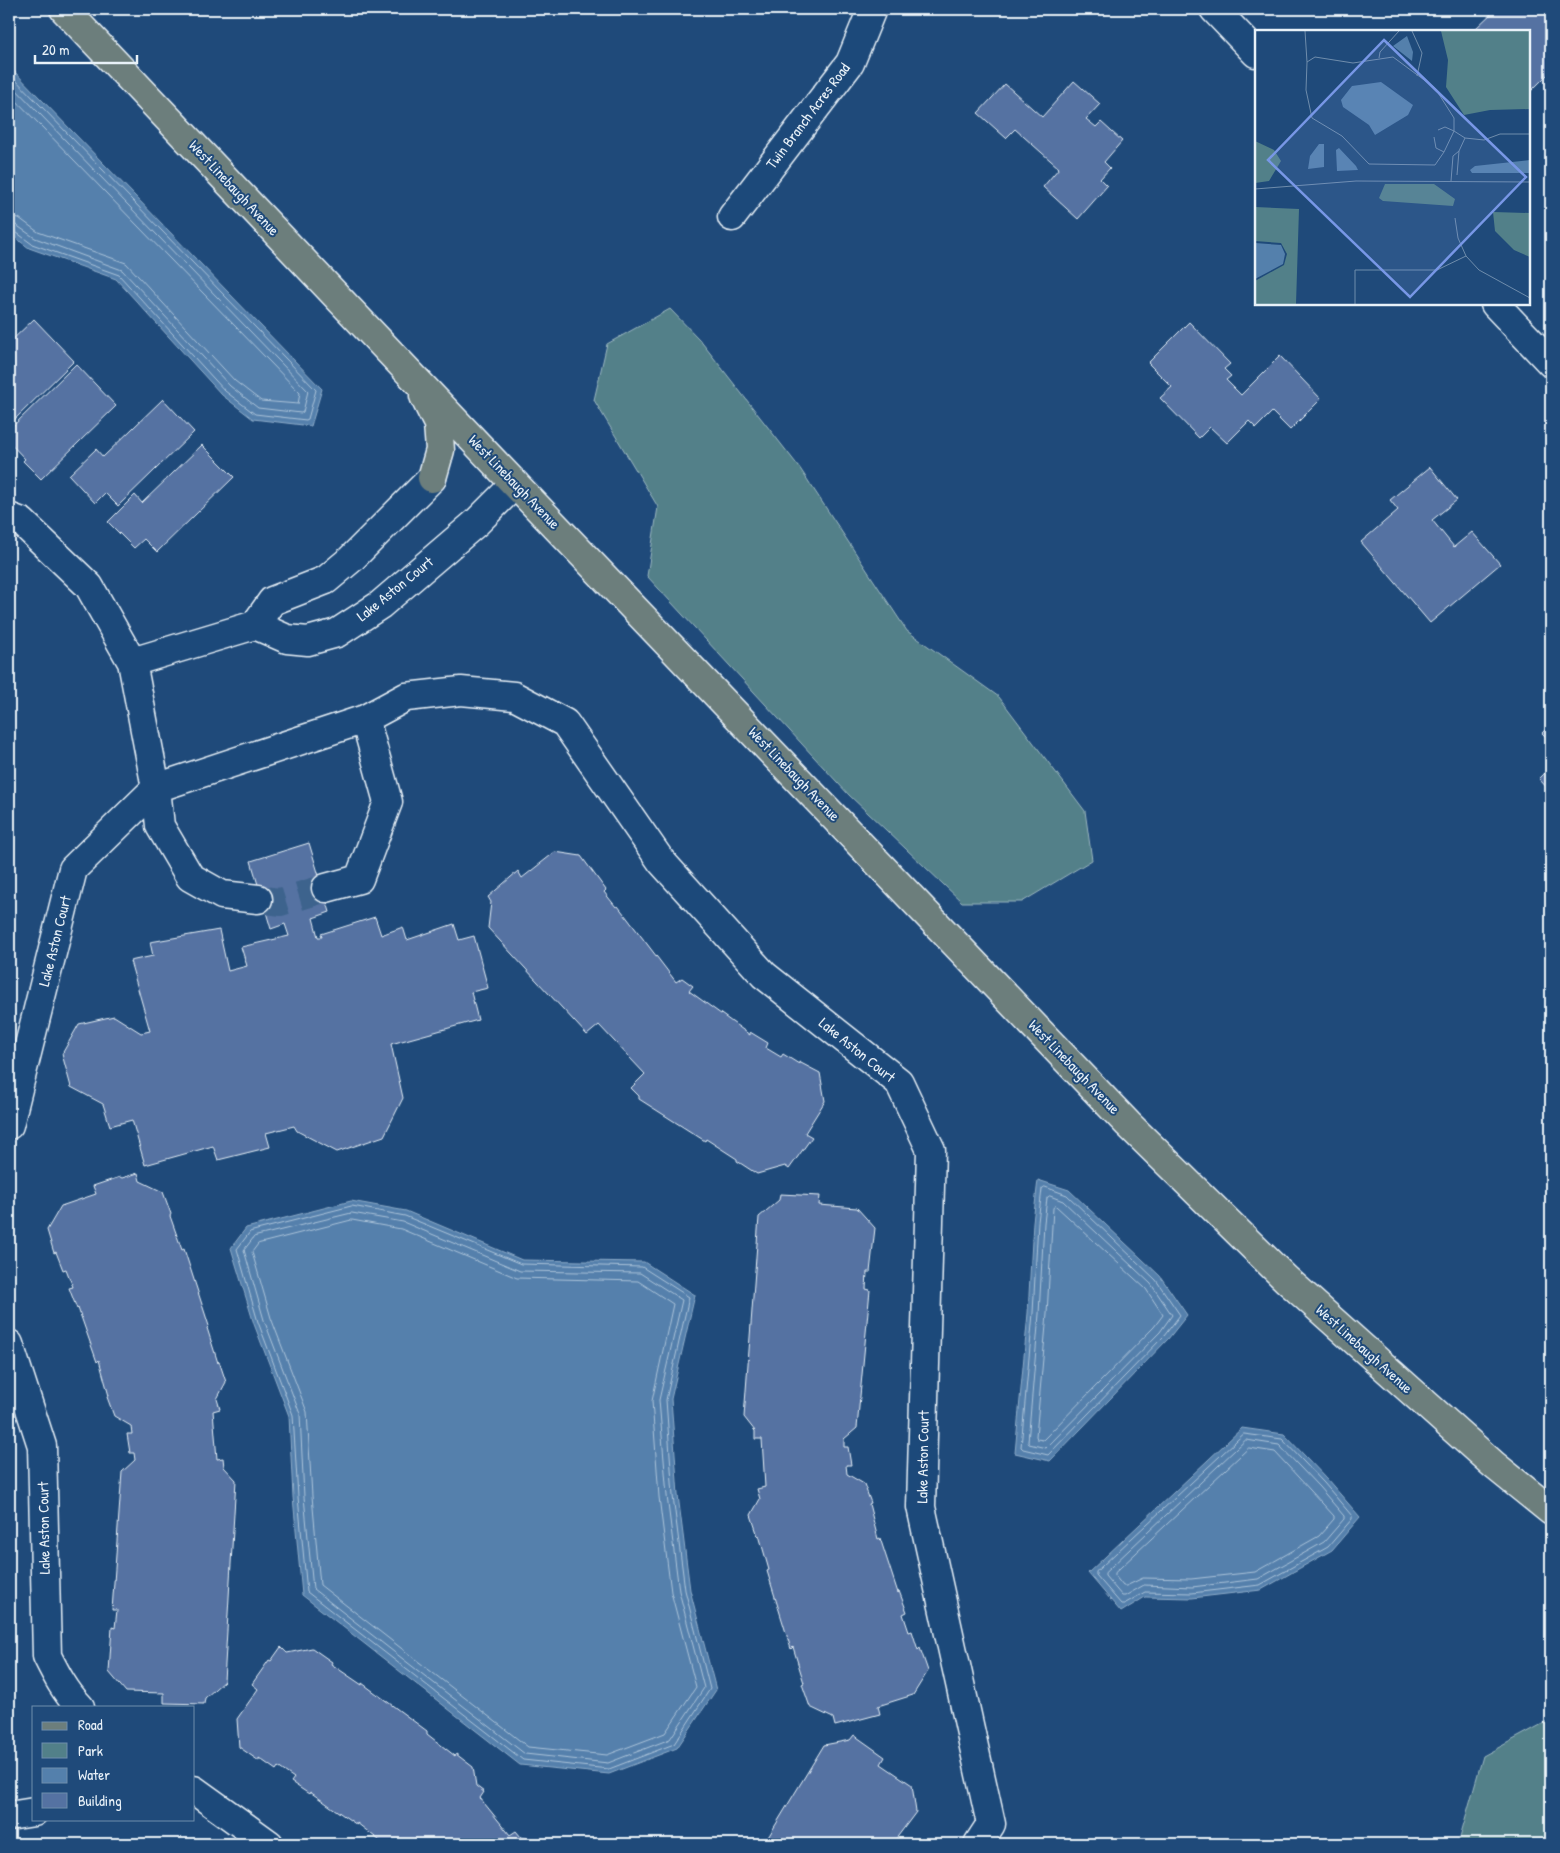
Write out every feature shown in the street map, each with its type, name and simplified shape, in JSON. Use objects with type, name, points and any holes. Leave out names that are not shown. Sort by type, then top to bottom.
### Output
[{"type":"main road","name":"West Linebaugh Avenue","points":[[64,9],[515,484],[1128,1124],[1286,1279],[1494,1465],[1551,1511]]},
{"type":"main road","points":[[417,381],[438,424],[440,450],[432,478]]},
{"type":"street","name":"Twin Branch Acres Road","points":[[732,217],[850,62],[872,9]]},
{"type":"street","points":[[1214,9],[1255,52]]},
{"type":"street","points":[[1496,305],[1551,363]]},
{"type":"street","points":[[132,662],[254,625],[272,601],[326,580],[352,559],[432,478]]},
{"type":"street","name":"Lake Aston Court","points":[[254,625],[287,639],[308,642],[337,633],[380,605],[477,522],[515,484]]},
{"type":"street","points":[[9,517],[22,522],[89,586],[132,662],[156,788],[160,826],[190,877],[222,894],[258,900]]},
{"type":"street","name":"Lake Aston Court","points":[[9,1125],[73,869],[156,788],[365,718],[406,697],[461,691],[514,696],[565,723],[661,861],[764,974],[899,1082],[931,1150],[921,1507],[991,1824],[978,1844]]},
{"type":"street","points":[[326,888],[358,879],[388,802],[365,718]]},
{"type":"street","name":"Lake Aston Court","points":[[9,1344],[18,1400],[42,1446],[47,1656],[71,1698],[79,1706]]},
{"type":"street","points":[[195,1791],[269,1844]]},
{"type":"street","points":[[9,1816],[32,1812]]},
{"type":"green space","points":[[670,309],[699,339],[799,467],[907,631],[999,697],[1085,811],[1092,860],[1022,902],[962,902],[849,795],[647,576],[658,507],[594,400],[607,344]]},
{"type":"green space","points":[[1546,1722],[1551,1722],[1551,1844],[1458,1844],[1483,1756]]},
{"type":"water","points":[[9,66],[322,389],[311,426],[253,419],[222,395],[116,279],[29,248],[9,233]]},
{"type":"water","points":[[1038,1180],[1069,1190],[1160,1276],[1187,1315],[1168,1339],[1050,1461],[1015,1453]]},
{"type":"water","points":[[351,1201],[406,1211],[522,1260],[644,1262],[695,1295],[671,1399],[678,1495],[690,1590],[716,1690],[677,1748],[609,1774],[520,1765],[302,1595],[293,1497],[289,1416],[254,1324],[231,1248],[246,1228]]},
{"type":"water","points":[[1242,1428],[1284,1434],[1360,1517],[1332,1550],[1261,1590],[1192,1598],[1145,1597],[1121,1612],[1088,1573]]},
{"type":"building","points":[[1496,9],[1548,9],[1551,12],[1551,71],[1530,92],[1530,30],[1474,30]]},
{"type":"building","points":[[1074,81],[1100,104],[1086,119],[1096,127],[1101,122],[1122,141],[1104,162],[1110,168],[1100,179],[1107,186],[1078,219],[1043,187],[1059,168],[1015,129],[1006,138],[978,113],[1005,84],[1042,117]]},
{"type":"building","points":[[34,319],[74,361],[9,425],[9,343]]},
{"type":"building","points":[[1189,322],[1230,364],[1224,369],[1231,376],[1226,380],[1241,395],[1280,356],[1321,399],[1290,430],[1272,412],[1256,428],[1249,421],[1227,443],[1210,427],[1199,438],[1160,398],[1172,387],[1148,363]]},
{"type":"building","points":[[76,364],[116,406],[41,479],[23,461],[25,459],[9,442],[9,430]]},
{"type":"building","points":[[163,399],[194,432],[118,506],[105,493],[95,503],[69,475],[96,449],[103,457]]},
{"type":"building","points":[[202,445],[234,477],[157,552],[144,539],[134,548],[108,522],[135,495],[142,503]]},
{"type":"building","points":[[1430,467],[1457,500],[1432,520],[1454,547],[1472,532],[1500,564],[1430,623],[1361,542],[1398,510],[1390,500]]},
{"type":"building","points":[[1551,724],[1551,742],[1542,733]]},
{"type":"building","points":[[1551,767],[1551,792],[1539,779]]},
{"type":"building","points":[[309,843],[330,912],[313,918],[318,937],[322,937],[321,934],[375,917],[381,935],[403,927],[407,940],[454,924],[459,940],[474,936],[488,988],[471,992],[478,1020],[391,1044],[403,1098],[384,1136],[337,1152],[297,1131],[294,1126],[266,1133],[270,1147],[218,1160],[213,1146],[145,1165],[132,1120],[110,1126],[103,1104],[71,1087],[62,1054],[79,1024],[114,1016],[141,1033],[150,1031],[130,961],[153,956],[150,942],[219,930],[228,971],[247,966],[241,947],[289,936],[285,924],[271,929],[251,861]]},
{"type":"building","points":[[555,852],[581,856],[606,890],[604,892],[616,907],[618,906],[676,982],[682,978],[693,986],[689,991],[750,1035],[750,1032],[768,1043],[766,1048],[781,1057],[783,1054],[799,1064],[799,1062],[820,1073],[825,1101],[805,1133],[812,1137],[789,1169],[785,1166],[757,1174],[706,1139],[705,1141],[639,1099],[639,1096],[631,1088],[645,1074],[599,1025],[587,1035],[488,928],[491,902],[488,897],[518,871],[522,878]]},
{"type":"building","points":[[138,1173],[140,1181],[163,1192],[182,1250],[184,1249],[209,1326],[207,1328],[218,1363],[219,1361],[226,1382],[217,1399],[220,1409],[213,1411],[217,1459],[223,1458],[224,1467],[236,1480],[224,1681],[205,1698],[204,1704],[164,1703],[164,1693],[126,1692],[109,1672],[112,1627],[115,1628],[117,1610],[112,1610],[122,1472],[135,1460],[134,1453],[130,1453],[127,1434],[132,1434],[131,1426],[114,1416],[107,1397],[109,1396],[99,1360],[97,1362],[69,1288],[73,1287],[66,1269],[63,1270],[56,1252],[54,1253],[47,1230],[61,1206],[96,1194],[93,1186]]},
{"type":"building","points":[[780,1194],[820,1196],[819,1205],[857,1208],[875,1228],[870,1272],[867,1272],[866,1289],[870,1290],[857,1428],[844,1439],[844,1447],[848,1447],[851,1465],[846,1465],[847,1474],[864,1484],[871,1503],[869,1504],[878,1539],[880,1538],[898,1593],[899,1591],[907,1612],[903,1614],[909,1632],[912,1631],[928,1671],[913,1695],[878,1706],[880,1714],[835,1726],[833,1718],[810,1707],[793,1647],[791,1649],[767,1571],[769,1570],[759,1535],[751,1515],[760,1499],[757,1489],[765,1487],[762,1439],[755,1439],[755,1431],[744,1417],[759,1217],[779,1200]]},
{"type":"building","points":[[281,1647],[287,1653],[312,1648],[332,1662],[331,1664],[362,1685],[362,1683],[427,1731],[427,1734],[455,1756],[456,1754],[473,1767],[476,1786],[484,1792],[480,1798],[510,1835],[516,1831],[521,1837],[538,1841],[540,1844],[384,1844],[357,1823],[357,1825],[310,1792],[309,1794],[291,1782],[294,1778],[278,1767],[276,1770],[239,1747],[237,1719],[258,1689],[252,1684]]},
{"type":"building","points":[[854,1735],[885,1757],[881,1764],[912,1785],[916,1812],[892,1844],[764,1844],[824,1745],[850,1740]]},
{"type":"tunnel","points":[[258,899],[280,902],[326,888]]}]
